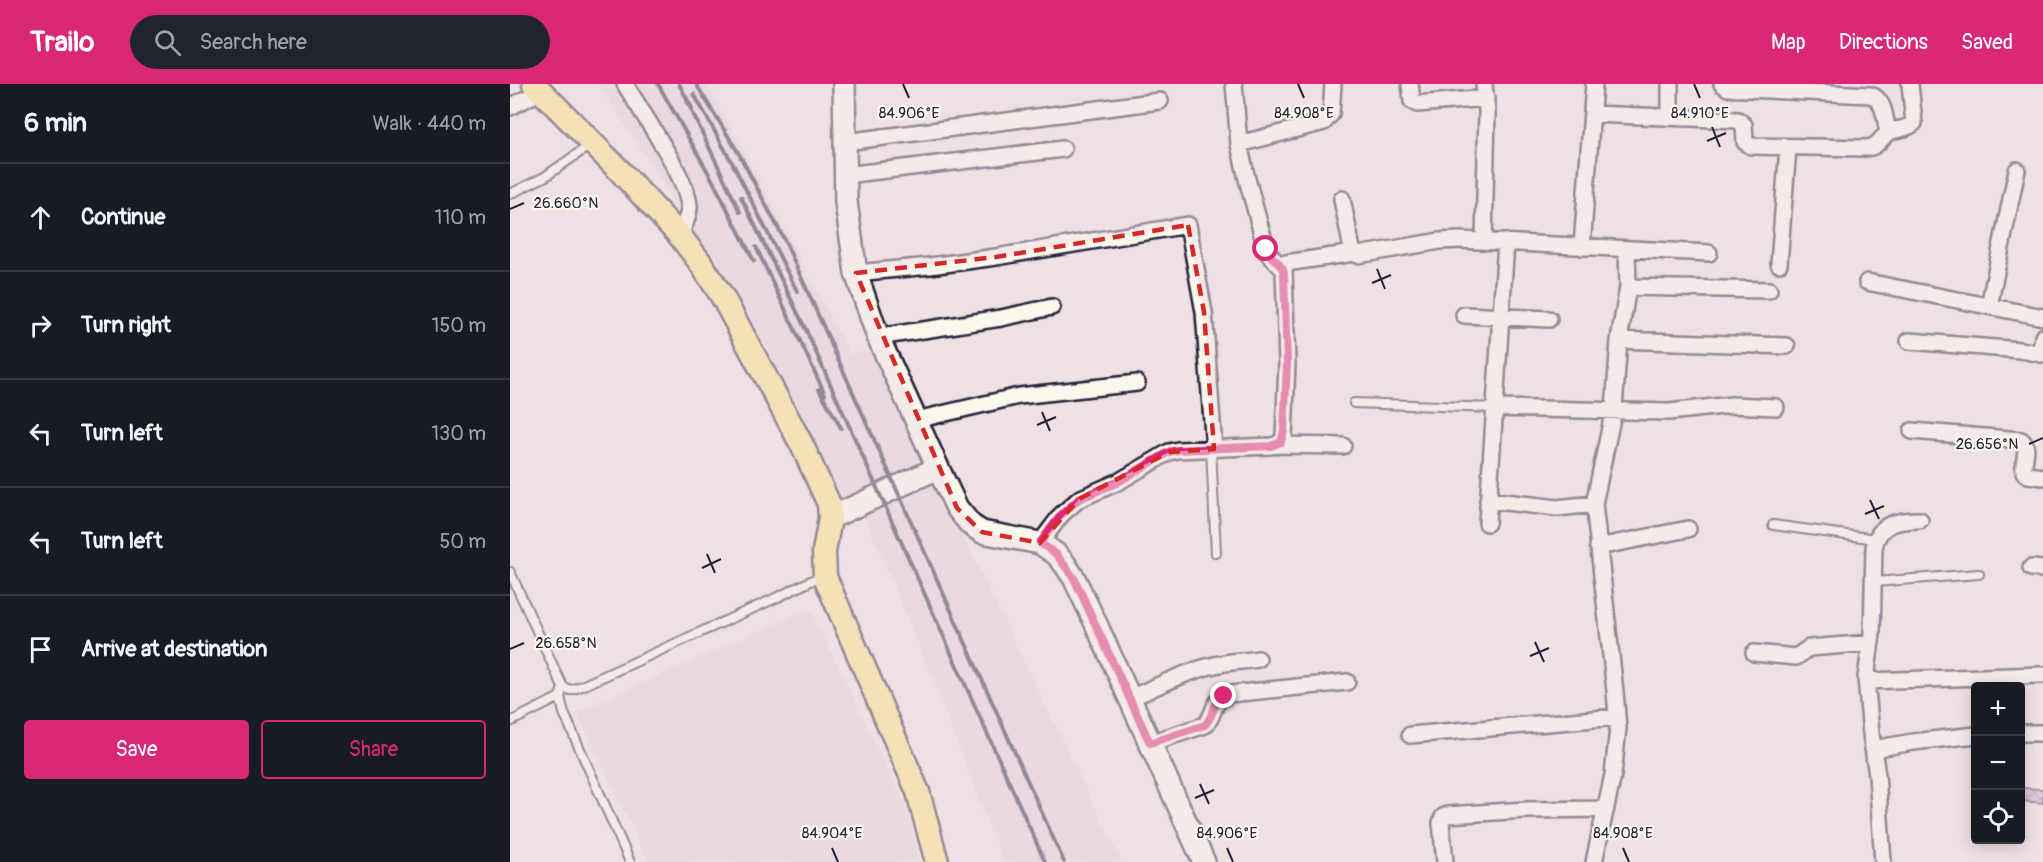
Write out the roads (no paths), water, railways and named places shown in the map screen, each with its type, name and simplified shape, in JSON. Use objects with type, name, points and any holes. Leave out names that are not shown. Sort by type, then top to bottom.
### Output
[{"type":"main road","points":[[538,87],[680,236],[722,296],[802,445],[829,504],[830,518],[824,552],[825,574],[918,792],[937,862]]},
{"type":"street","points":[[625,84],[668,156],[687,196],[689,210],[680,236]]},
{"type":"street","points":[[844,84],[846,202],[856,273],[878,337],[938,468],[957,508],[971,525],[982,532],[1040,543],[1056,554],[1074,578],[1204,862]]},
{"type":"street","points":[[1234,84],[1239,144],[1266,249],[1283,268],[1284,274],[1287,363],[1284,438],[1277,444]]},
{"type":"street","points":[[1239,144],[1324,122],[1331,114],[1332,84]]},
{"type":"street","points":[[1410,84],[1412,101],[1417,104],[1485,91],[1484,240]]},
{"type":"street","points":[[1582,247],[1594,84]]},
{"type":"street","points":[[1670,84],[1670,117]]},
{"type":"street","points":[[1722,84],[1728,88],[1870,94],[1881,102],[1888,133]]},
{"type":"street","points":[[1592,114],[1738,120],[1744,125],[1748,146],[1872,147],[1888,133],[1907,128],[1914,123],[1910,84]]},
{"type":"street","points":[[510,107],[538,87]]},
{"type":"street","points":[[845,142],[1160,101]]},
{"type":"street","points":[[1779,264],[1788,147]]},
{"type":"street","points":[[845,175],[1063,149]]},
{"type":"street","points":[[1989,306],[2017,170]]},
{"type":"street","points":[[1342,200],[1354,253]]},
{"type":"street","points":[[856,273],[996,257],[1188,225],[1204,312],[1213,449]]},
{"type":"street","points":[[1280,264],[1354,253],[1358,255],[1440,241],[1484,240],[1709,253]]},
{"type":"street","points":[[1486,523],[1506,242]]},
{"type":"street","points":[[1594,862],[1613,775],[1618,728],[1594,504],[1614,409],[1619,340],[1628,287],[1627,250]]},
{"type":"street","points":[[1867,282],[2043,317]]},
{"type":"street","points":[[1628,287],[1769,290]]},
{"type":"street","points":[[878,337],[1001,318],[1052,307]]},
{"type":"street","points":[[1464,315],[1549,320]]},
{"type":"street","points":[[1909,341],[2020,350],[2041,354],[2043,338]]},
{"type":"street","points":[[1619,340],[1787,345]]},
{"type":"street","points":[[916,420],[1019,396],[1137,383]]},
{"type":"street","points":[[1495,408],[1669,412],[1732,405],[1776,407]]},
{"type":"street","points":[[1912,431],[2021,440],[2026,445],[2024,472],[2028,475],[2043,477]]},
{"type":"street","points":[[1040,543],[1061,515],[1079,499],[1118,482],[1169,452],[1277,444],[1343,446]]},
{"type":"street","points":[[830,518],[938,468]]},
{"type":"street","points":[[1488,500],[1557,508],[1594,504]]},
{"type":"street","points":[[1883,862],[1867,681],[1876,539],[1889,525],[1902,520],[1920,520]]},
{"type":"street","points":[[1598,547],[1688,529]]},
{"type":"street","points":[[1754,653],[1796,657],[1809,648],[1871,643]]},
{"type":"street","points":[[1130,698],[1210,666],[1258,659]]},
{"type":"street","points":[[1867,681],[2043,675]]},
{"type":"street","points":[[1150,743],[1205,725],[1210,720],[1217,701],[1230,694],[1347,682]]},
{"type":"street","points":[[1410,735],[1617,717]]},
{"type":"street","points":[[2025,733],[2043,733]]},
{"type":"street","points":[[1873,749],[1971,736]]},
{"type":"street","points":[[1445,862],[1442,823],[1443,817],[1447,815],[1554,808],[1605,809]]},
{"type":"lane","points":[[510,194],[546,176],[593,143]]},
{"type":"lane","points":[[1354,403],[1495,408]]},
{"type":"lane","points":[[1213,449],[1216,553]]},
{"type":"lane","points":[[1773,525],[1876,539]]},
{"type":"lane","points":[[510,572],[563,687],[560,697],[564,713],[630,862]]},
{"type":"lane","points":[[563,687],[570,690],[582,686],[825,574]]},
{"type":"lane","points":[[1874,582],[1979,574]]},
{"type":"lane","points":[[510,593],[520,594]]},
{"type":"lane","points":[[510,722],[560,697]]},
{"type":"railway","points":[[658,84],[713,181],[754,261]]},
{"type":"railway","points":[[679,84],[692,108]]},
{"type":"railway","points":[[696,84],[738,152],[784,239],[1064,862]]},
{"type":"railway","points":[[694,94],[735,168],[797,291]]},
{"type":"railway","points":[[687,101],[740,212]]},
{"type":"railway","points":[[741,197],[806,330],[1045,862]]},
{"type":"railway","points":[[756,247],[825,394]]},
{"type":"railway","points":[[819,389],[841,428]]}]
